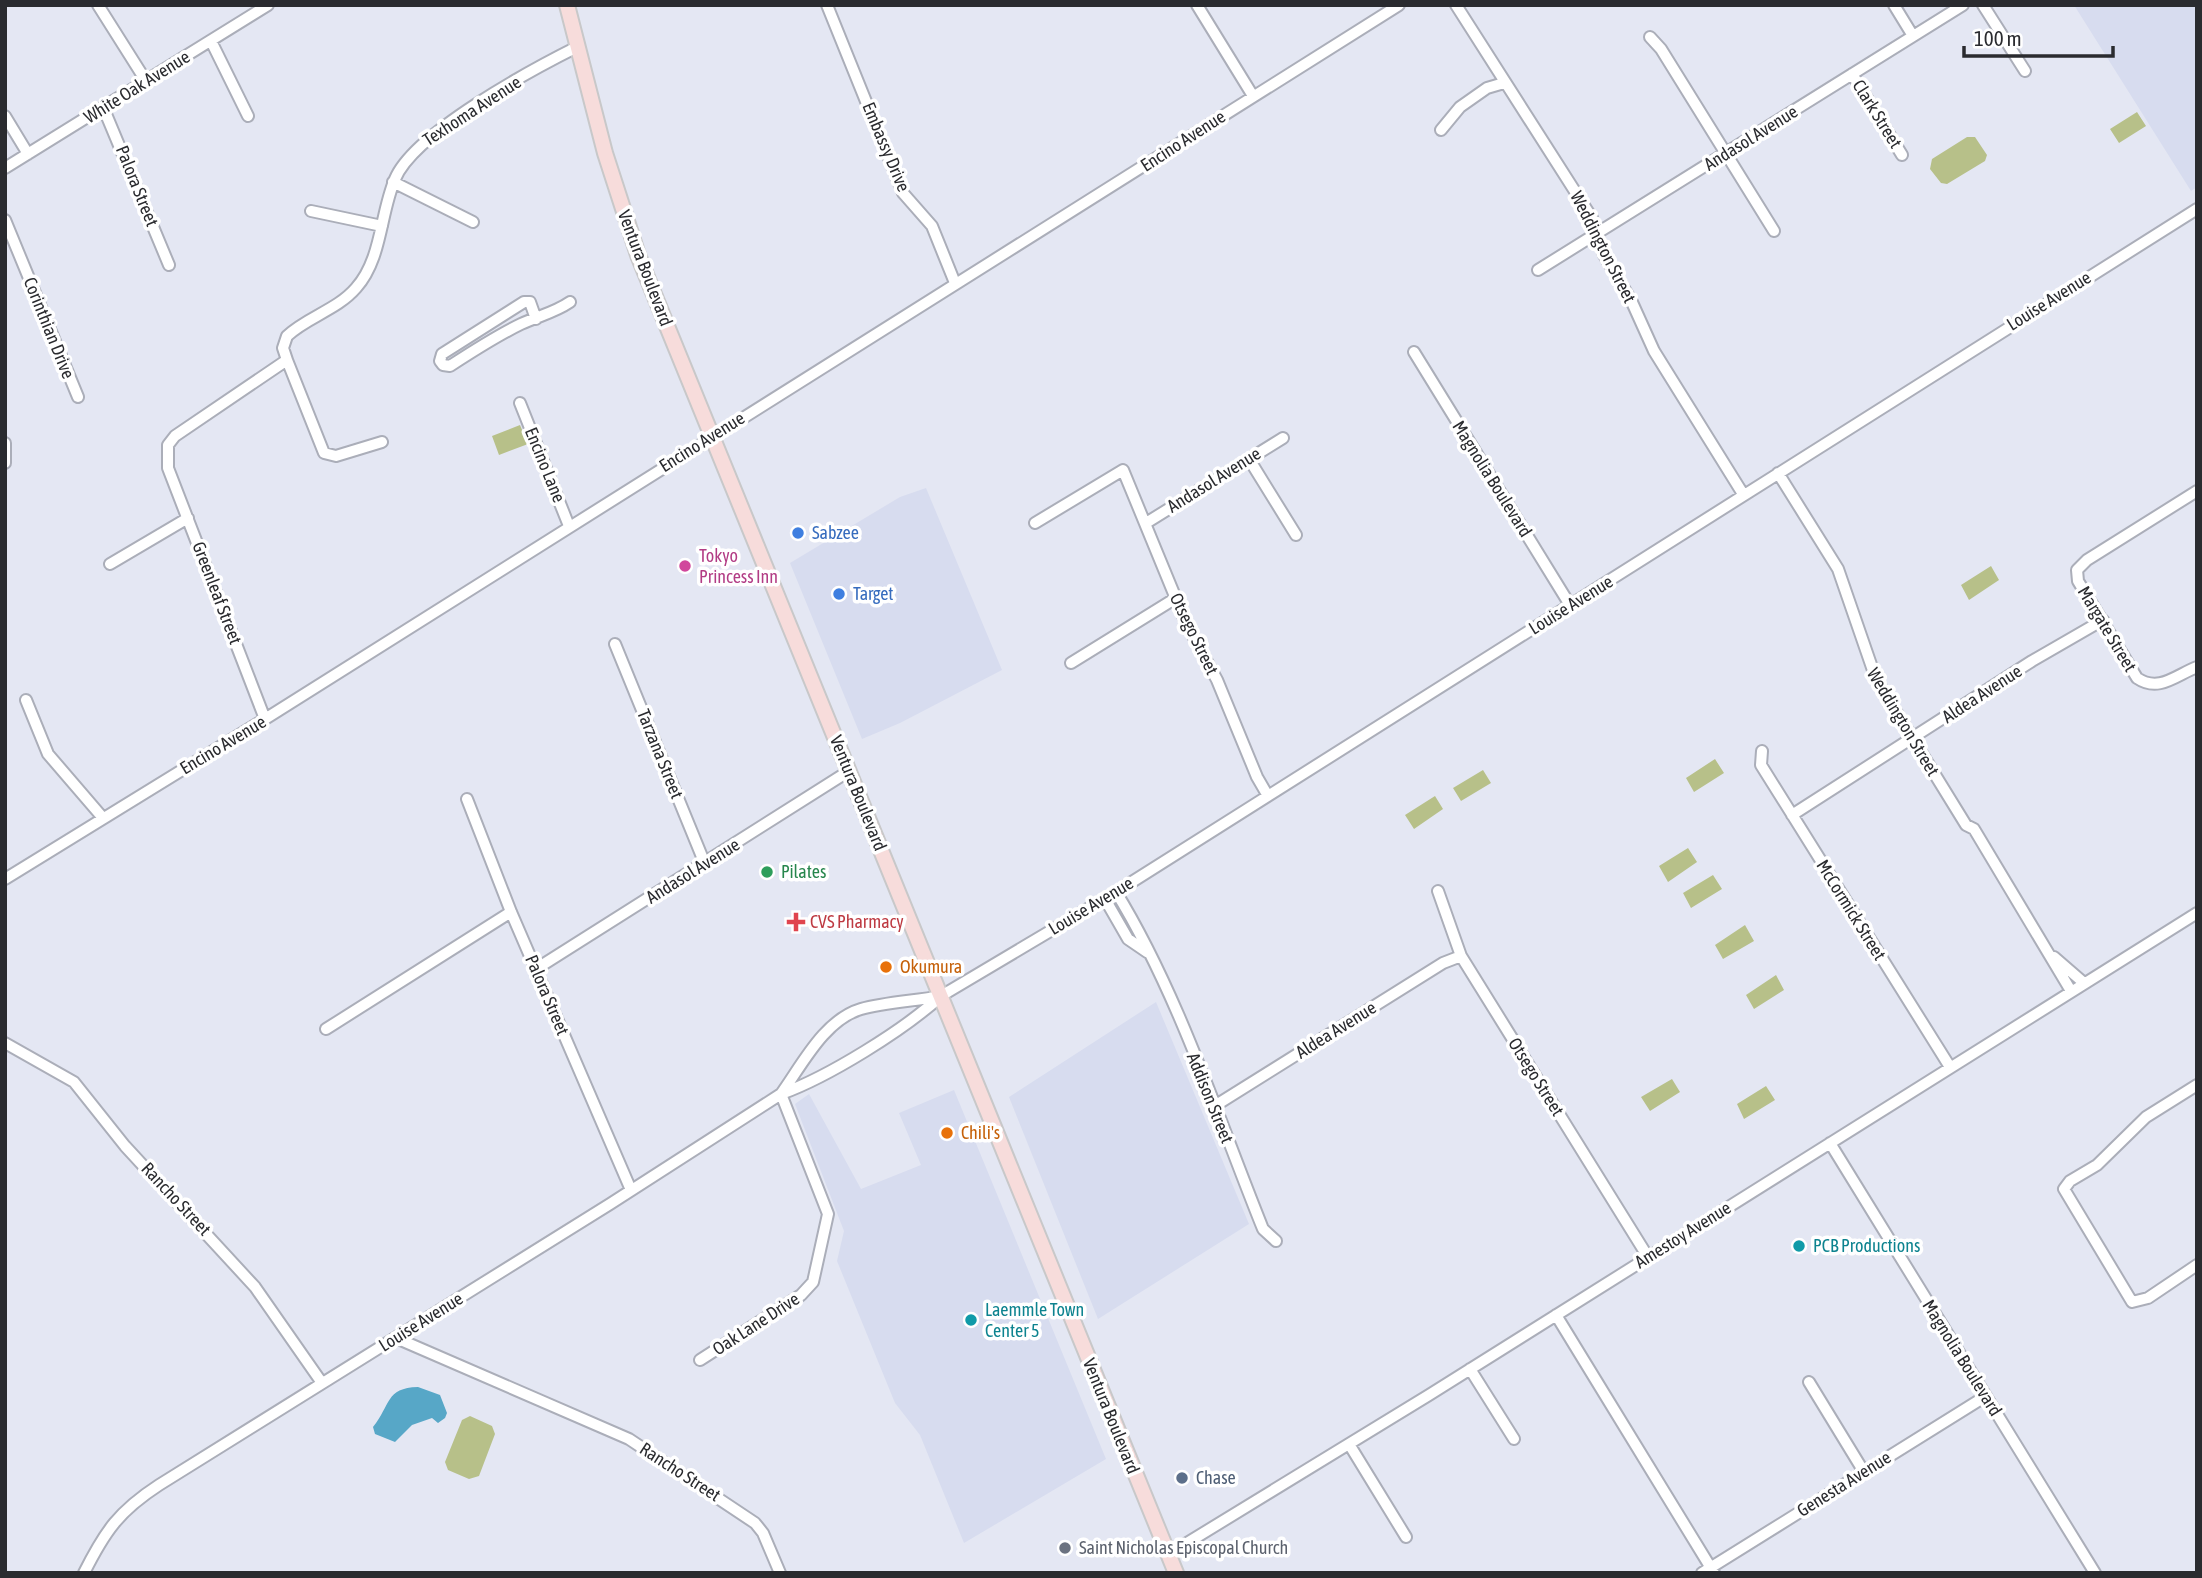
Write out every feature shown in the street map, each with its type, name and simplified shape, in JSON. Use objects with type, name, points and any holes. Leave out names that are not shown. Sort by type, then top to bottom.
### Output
[{"type":"main road","name":"Ventura Boulevard","points":[[567,5],[621,205],[712,435],[1176,1573]]},
{"type":"street","points":[[98,5],[146,81]]},
{"type":"street","points":[[245,5],[251,16]]},
{"type":"street","name":"White Oak Avenue","points":[[5,168],[268,5]]},
{"type":"street","name":"Embassy Drive","points":[[827,5],[903,193],[932,226],[955,283]]},
{"type":"street","points":[[1197,5],[1253,96]]},
{"type":"street","name":"Encino Avenue","points":[[5,879],[265,719],[712,435],[1399,5]]},
{"type":"street","name":"Weddington Street","points":[[1456,5],[1501,79],[1516,96],[1599,233],[1604,255],[1631,300],[1654,351],[1743,494]]},
{"type":"street","points":[[1894,5],[1913,36]]},
{"type":"street","name":"Andasol Avenue","points":[[1538,271],[1963,5]]},
{"type":"street","points":[[1983,5],[2025,71]]},
{"type":"street","points":[[1650,37],[1661,49],[1774,231]]},
{"type":"street","points":[[211,41],[247,116]]},
{"type":"street","name":"Texhoma Avenue","points":[[287,360],[284,348],[286,336],[343,300],[366,274],[393,182],[407,157],[418,146],[484,101],[577,47]]},
{"type":"street","name":"Clark Street","points":[[1852,74],[1902,155]]},
{"type":"street","points":[[1441,130],[1460,107],[1501,79]]},
{"type":"street","name":"Palora Street","points":[[103,107],[169,265]]},
{"type":"street","points":[[5,117],[29,154]]},
{"type":"street","points":[[393,182],[473,222]]},
{"type":"street","name":"Louise Avenue","points":[[84,1573],[109,1526],[134,1501],[781,1094],[800,1087],[858,1054],[923,1012],[941,996],[1105,899],[2197,209]]},
{"type":"street","points":[[312,211],[382,226]]},
{"type":"street","name":"Corinthian Drive","points":[[5,220],[78,397]]},
{"type":"street","points":[[536,319],[527,301],[442,354],[443,365],[450,366],[490,340],[550,315],[570,302]]},
{"type":"street","points":[[483,329],[490,340]]},
{"type":"street","name":"Magnolia Boulevard","points":[[1414,352],[1570,605]]},
{"type":"street","points":[[287,360],[324,453],[336,456],[382,442]]},
{"type":"street","name":"Greenleaf Street","points":[[265,719],[168,468],[168,445],[174,436],[287,360]]},
{"type":"street","name":"Encino Lane","points":[[520,403],[569,526]]},
{"type":"street","name":"Andasol Avenue","points":[[1146,523],[1283,438]]},
{"type":"street","points":[[5,443],[5,463]]},
{"type":"street","points":[[1249,459],[1296,535]]},
{"type":"street","name":"Otsego Street","points":[[1035,523],[1123,470],[1192,636],[1217,680],[1257,777],[1268,796]]},
{"type":"street","name":"Weddington Street","points":[[1778,472],[1838,569],[1868,662],[1966,825],[1974,829],[2054,957],[2071,991]]},
{"type":"street","name":"Margate Street","points":[[2197,491],[2087,560],[2077,570],[2078,581],[2132,670],[2145,683],[2163,684],[2197,667]]},
{"type":"street","points":[[110,564],[188,518]]},
{"type":"street","points":[[1071,663],[1176,598]]},
{"type":"street","name":"Aldea Avenue","points":[[1792,816],[2032,661],[2103,620]]},
{"type":"street","name":"Tarzana Street","points":[[615,643],[705,864]]},
{"type":"street","points":[[26,699],[48,754],[103,818]]},
{"type":"street","name":"McCormick Street","points":[[1762,751],[1761,765],[1950,1067]]},
{"type":"street","name":"Andasol Avenue","points":[[536,970],[849,771]]},
{"type":"street","name":"Palora Street","points":[[467,799],[511,912],[631,1190]]},
{"type":"street","name":"Otsego Street","points":[[1438,891],[1461,956],[1647,1257]]},
{"type":"street","name":"Addison Street","points":[[1116,892],[1142,933],[1147,953],[1167,992],[1263,1229],[1276,1241]]},
{"type":"street","name":"Addison Street","points":[[1105,899],[1128,939],[1147,953]]},
{"type":"street","points":[[326,1029],[511,912]]},
{"type":"street","name":"Amestoy Avenue","points":[[1168,1554],[1470,1369],[2197,913]]},
{"type":"street","name":"Aldea Avenue","points":[[1213,1107],[1443,963],[1461,956]]},
{"type":"street","name":"Weddington Street","points":[[2054,957],[2084,983]]},
{"type":"street","name":"Louise Avenue","points":[[781,1094],[823,1035],[846,1016],[872,1007],[941,996]]},
{"type":"street","name":"Rancho Street","points":[[5,1043],[74,1083],[125,1146],[248,1278],[322,1383]]},
{"type":"street","points":[[2197,1085],[2146,1117],[2097,1165],[2065,1186],[2064,1194],[2133,1303],[2148,1298],[2197,1265]]},
{"type":"street","name":"Oak Lane Drive","points":[[700,1360],[809,1289],[828,1214],[781,1094]]},
{"type":"street","name":"Magnolia Boulevard","points":[[1830,1143],[2095,1573]]},
{"type":"street","points":[[1556,1315],[1709,1571]]},
{"type":"street","name":"Rancho Street","points":[[396,1338],[407,1346],[629,1439],[656,1454],[755,1522],[763,1533],[780,1573]]},
{"type":"street","points":[[1470,1369],[1514,1439]]},
{"type":"street","points":[[1809,1382],[1864,1472]]},
{"type":"street","name":"Genesta Avenue","points":[[1709,1571],[1986,1396]]},
{"type":"street","points":[[1349,1444],[1406,1537]]},
{"type":"shaded area","points":[[2074,5],[2197,5],[2197,187],[2191,191]]},
{"type":"shaded area","points":[[926,488],[1002,670],[900,723],[862,739],[790,563],[900,497]]},
{"type":"shaded area","points":[[1156,1002],[1249,1224],[1098,1319],[1009,1097]]},
{"type":"shaded area","points":[[954,1090],[1106,1459],[964,1543],[920,1435],[895,1403],[837,1261],[844,1231],[795,1104],[809,1094],[861,1189],[921,1165],[899,1113]]},
{"type":"green space","points":[[2137,112],[2146,126],[2119,143],[2110,129]]},
{"type":"green space","points":[[1967,137],[1975,137],[1987,155],[1985,161],[1947,184],[1941,183],[1930,169],[1932,159]]},
{"type":"green space","points":[[520,425],[528,444],[499,455],[492,436]]},
{"type":"green space","points":[[1991,566],[1999,580],[1969,600],[1961,585]]},
{"type":"green space","points":[[1715,759],[1724,773],[1694,792],[1686,778]]},
{"type":"green space","points":[[1483,770],[1491,783],[1461,801],[1453,788]]},
{"type":"green space","points":[[1435,796],[1443,809],[1414,829],[1405,815]]},
{"type":"green space","points":[[1688,848],[1697,862],[1668,882],[1659,866]]},
{"type":"green space","points":[[1713,875],[1722,889],[1691,908],[1683,893]]},
{"type":"green space","points":[[1745,925],[1754,941],[1723,959],[1715,945]]},
{"type":"green space","points":[[1776,975],[1784,990],[1754,1009],[1746,995]]},
{"type":"green space","points":[[1672,1079],[1680,1092],[1650,1111],[1641,1097]]},
{"type":"green space","points":[[1766,1086],[1775,1100],[1744,1119],[1737,1104]]},
{"type":"green space","points":[[470,1416],[492,1426],[495,1434],[479,1476],[469,1479],[448,1470],[445,1462],[462,1420]]},
{"type":"water","points":[[418,1387],[440,1395],[447,1413],[445,1418],[438,1423],[432,1418],[412,1425],[395,1442],[375,1434],[373,1427],[394,1394],[407,1388]]},
{"type":"place","name":"Sabzee","points":[[798,533]]},
{"type":"place","name":"Tokyo Princess Inn","points":[[685,566]]},
{"type":"place","name":"Target","points":[[839,594]]},
{"type":"place","name":"Pilates","points":[[767,872]]},
{"type":"place","name":"CVS Pharmacy","points":[[796,922]]},
{"type":"place","name":"Okumura","points":[[886,967]]},
{"type":"place","name":"Chili's","points":[[947,1133]]},
{"type":"place","name":"PCB Productions","points":[[1799,1246]]},
{"type":"place","name":"Laemmle Town Center 5","points":[[971,1320]]},
{"type":"place","name":"Chase","points":[[1182,1478]]},
{"type":"place","name":"Saint Nicholas Episcopal Church","points":[[1065,1548]]}]
